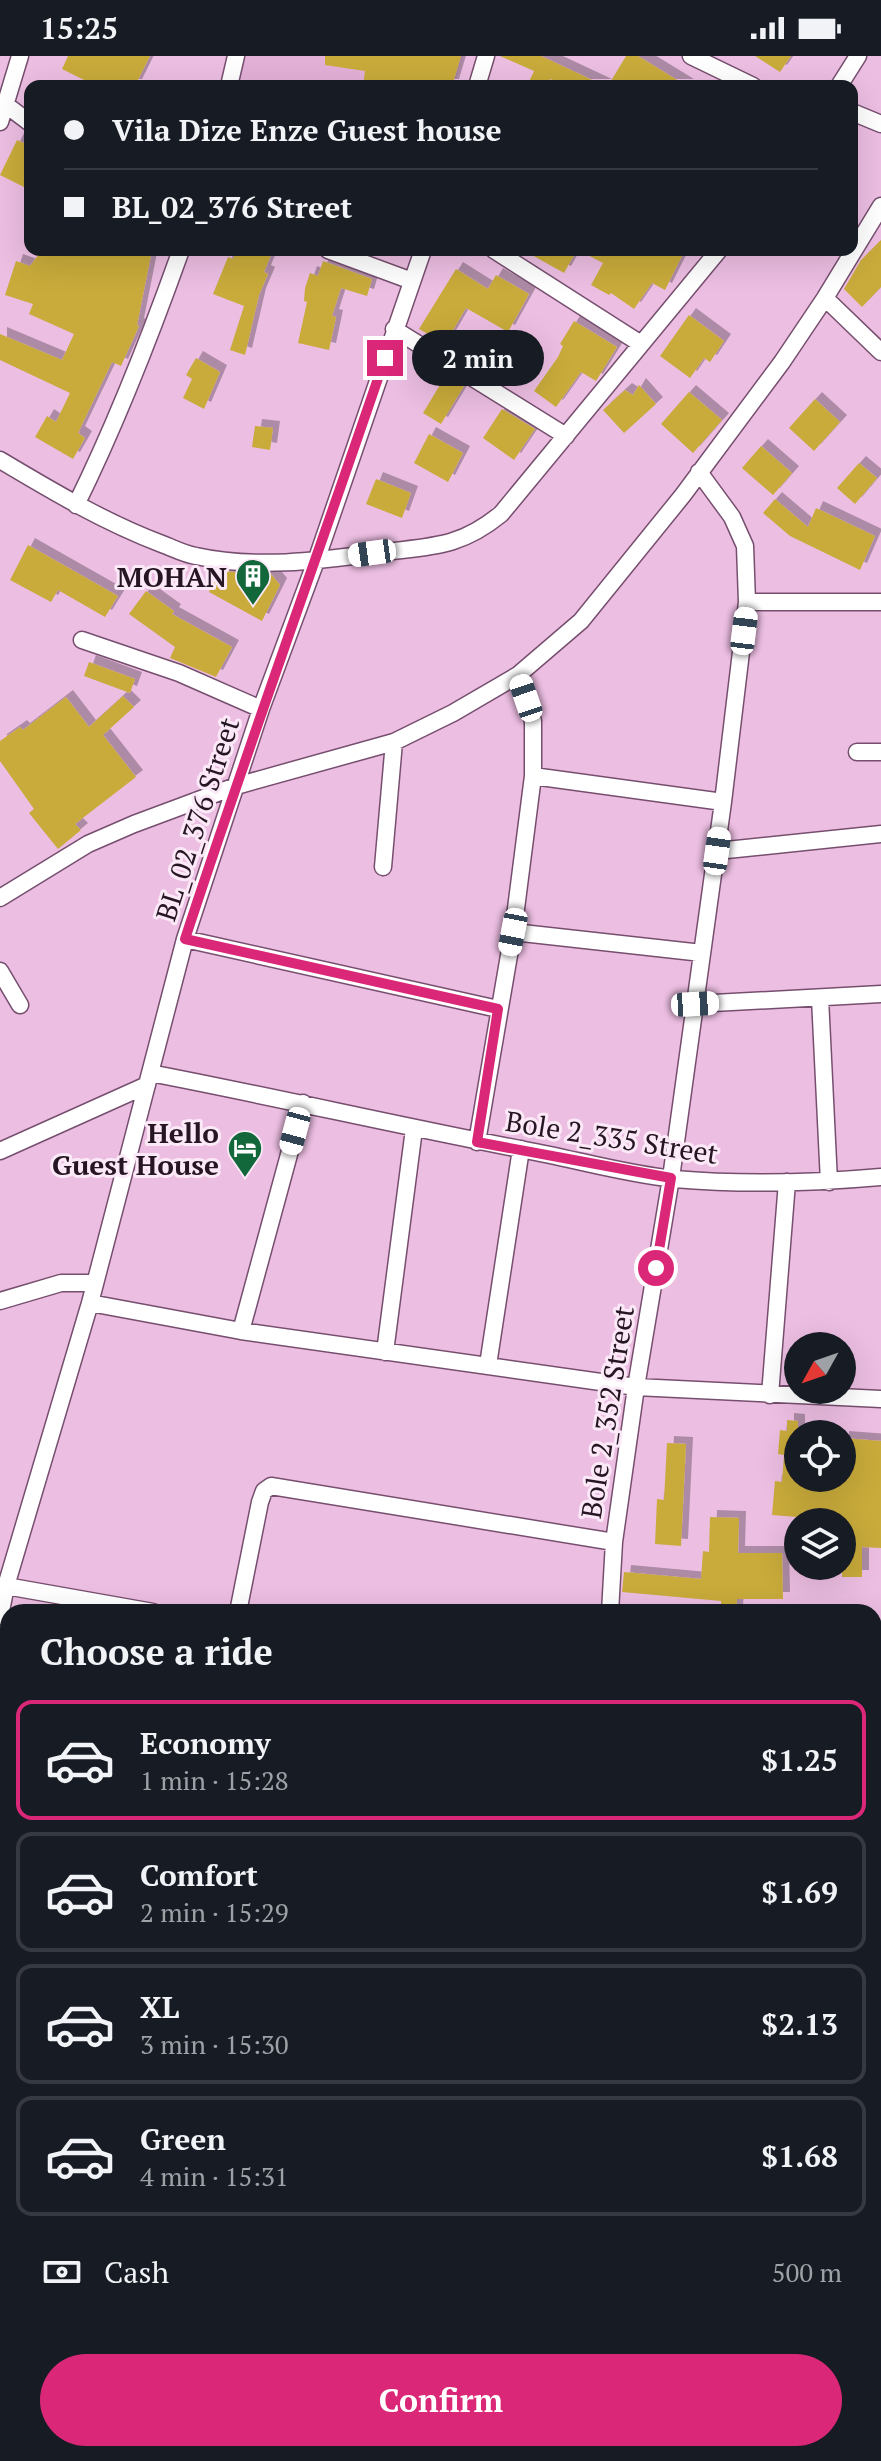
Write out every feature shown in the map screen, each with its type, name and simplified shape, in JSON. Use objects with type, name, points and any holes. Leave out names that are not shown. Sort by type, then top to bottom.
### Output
[{"type":"street","points":[[0,122],[20,56]]},
{"type":"street","points":[[230,80],[236,56]]},
{"type":"street","points":[[479,80],[486,56]]},
{"type":"street","points":[[691,56],[741,80]]},
{"type":"street","points":[[843,80],[858,56]]},
{"type":"street","points":[[5,104],[24,118]]},
{"type":"street","points":[[858,114],[881,124]]},
{"type":"street","points":[[858,244],[881,206]]},
{"type":"street","points":[[76,505],[138,368],[179,256]]},
{"type":"street","points":[[344,256],[412,281]]},
{"type":"street","name":"BL_02_376 Street","points":[[2,1604],[90,1303],[185,939],[261,709],[316,561],[421,256]]},
{"type":"street","points":[[503,256],[641,344]]},
{"type":"street","points":[[0,460],[76,505],[143,537],[194,556],[246,563],[316,561],[456,542],[480,531],[501,514],[714,256]]},
{"type":"street","points":[[0,898],[88,844],[236,786],[394,742],[453,713],[518,675],[581,621],[625,569],[782,362],[851,256]]},
{"type":"street","points":[[825,298],[881,352]]},
{"type":"street","points":[[394,329],[566,436]]},
{"type":"street","name":"Bole 2_352 Street","points":[[610,1604],[614,1542],[671,1178],[717,851],[747,602],[745,546],[732,517],[699,472]]},
{"type":"street","points":[[747,602],[881,602]]},
{"type":"street","points":[[82,640],[179,673],[261,709]]},
{"type":"street","points":[[477,1142],[513,932],[533,776],[533,721],[518,675]]},
{"type":"street","points":[[383,867],[394,742]]},
{"type":"street","points":[[857,752],[881,752]]},
{"type":"street","points":[[533,776],[723,802]]},
{"type":"street","points":[[717,851],[881,834]]},
{"type":"street","points":[[513,932],[702,953]]},
{"type":"street","points":[[185,939],[498,1009]]},
{"type":"street","points":[[0,971],[20,1005]]},
{"type":"street","points":[[695,1004],[881,994]]},
{"type":"street","points":[[820,998],[829,1182]]},
{"type":"street","points":[[0,1151],[148,1079]]},
{"type":"street","name":"Bole 2_335 Street","points":[[148,1079],[303,1103],[477,1142],[671,1178],[829,1182],[881,1177]]},
{"type":"street","points":[[241,1331],[303,1103]]},
{"type":"street","points":[[385,1352],[414,1129]]},
{"type":"street","points":[[488,1365],[521,1149]]},
{"type":"street","points":[[770,1395],[787,1182]]},
{"type":"street","points":[[0,1301],[61,1283],[95,1283]]},
{"type":"street","points":[[90,1303],[241,1331],[636,1387],[881,1399]]},
{"type":"street","points":[[240,1604],[260,1502],[264,1491],[271,1486],[614,1542]]},
{"type":"street","points":[[6,1586],[108,1604]]},
{"type":"shaded area","points":[[243,56],[463,56],[456,80],[237,80]]},
{"type":"building","points":[[68,56],[150,56],[138,80],[84,80],[62,69]]},
{"type":"building","points":[[325,56],[461,56],[454,80],[364,80],[365,71],[325,65]]},
{"type":"building","points":[[500,56],[541,56],[592,80],[530,80],[534,71]]},
{"type":"building","points":[[626,56],[638,56],[677,80],[612,80]]},
{"type":"building","points":[[755,56],[791,56],[780,72]]},
{"type":"building","points":[[17,140],[24,143],[24,187],[0,175]]},
{"type":"building","points":[[881,240],[881,287],[862,307],[844,289],[861,260]]},
{"type":"building","points":[[38,256],[151,256],[139,326],[121,366],[112,362],[78,433],[85,438],[73,459],[35,437],[47,416],[56,422],[70,393],[0,360],[0,334],[62,360],[74,334],[29,314],[33,304],[5,295],[16,261],[30,266]]},
{"type":"building","points":[[234,256],[271,256],[245,355],[230,350],[244,306],[213,294],[228,257],[233,259]]},
{"type":"building","points":[[534,256],[574,256],[564,273]]},
{"type":"building","points":[[590,256],[682,256],[665,290],[652,283],[634,309],[611,293],[609,295],[591,285],[603,263]]},
{"type":"building","points":[[323,261],[372,279],[367,296],[341,288],[332,316],[336,317],[329,350],[298,343],[307,302],[304,301],[305,288],[310,273],[318,276]]},
{"type":"building","points":[[456,269],[488,289],[496,275],[529,294],[508,332],[466,308],[445,344],[419,329]]},
{"type":"building","points":[[689,315],[724,341],[710,362],[704,358],[690,378],[660,356]]},
{"type":"building","points":[[574,321],[617,347],[596,381],[581,372],[556,407],[534,391],[558,357],[563,346],[560,344]]},
{"type":"building","points":[[196,358],[220,372],[204,409],[183,398],[192,379],[186,375]]},
{"type":"building","points":[[446,375],[464,386],[441,424],[423,413]]},
{"type":"building","points":[[639,385],[656,404],[624,433],[603,410],[625,390],[633,395]]},
{"type":"building","points":[[689,392],[722,420],[693,453],[661,424]]},
{"type":"building","points":[[815,399],[840,422],[814,451],[789,428]]},
{"type":"building","points":[[502,409],[535,429],[514,460],[483,438]]},
{"type":"building","points":[[255,426],[273,428],[270,450],[252,447]]},
{"type":"building","points":[[429,434],[463,453],[448,482],[414,463]]},
{"type":"building","points":[[761,446],[792,473],[773,495],[742,468]]},
{"type":"building","points":[[859,463],[877,478],[855,504],[837,488]]},
{"type":"building","points":[[376,479],[411,493],[402,518],[366,504]]},
{"type":"building","points":[[775,499],[808,527],[816,508],[875,536],[860,570],[790,536],[763,513]]},
{"type":"building","points":[[28,545],[118,596],[105,617],[58,590],[51,602],[10,580]]},
{"type":"building","name":"MOHAN","points":[[217,571],[271,574],[280,585],[262,621],[209,592]]},
{"type":"building","points":[[146,591],[174,611],[172,614],[232,647],[216,677],[170,658],[175,647],[129,614]]},
{"type":"building","points":[[89,662],[135,679],[130,693],[84,676]]},
{"type":"building","points":[[123,696],[134,707],[103,735],[136,777],[75,824],[81,830],[58,849],[29,813],[34,809],[0,761],[0,741],[20,727],[23,730],[66,697],[89,727]]},
{"type":"building","points":[[780,1430],[784,1431],[784,1455],[778,1454]]},
{"type":"building","points":[[856,1439],[881,1441],[881,1548],[862,1547],[862,1577],[856,1577],[856,1508],[784,1508],[784,1516],[772,1515],[775,1481],[782,1482],[784,1455],[784,1492],[856,1492]]},
{"type":"building","points":[[667,1443],[686,1444],[681,1546],[655,1544],[657,1499],[664,1500]]},
{"type":"building","points":[[710,1517],[739,1518],[738,1553],[782,1553],[783,1599],[737,1599],[737,1604],[721,1604],[721,1601],[622,1592],[624,1572],[701,1579],[703,1551],[709,1552]]},
{"type":"place","name":"MOHAN","points":[[253,607]]},
{"type":"place","name":"Hello Guest House","points":[[245,1179]]},
{"type":"route","points":[[385,358],[316,561],[261,709],[185,939],[498,1009],[477,1142],[671,1178],[656,1268]]}]
